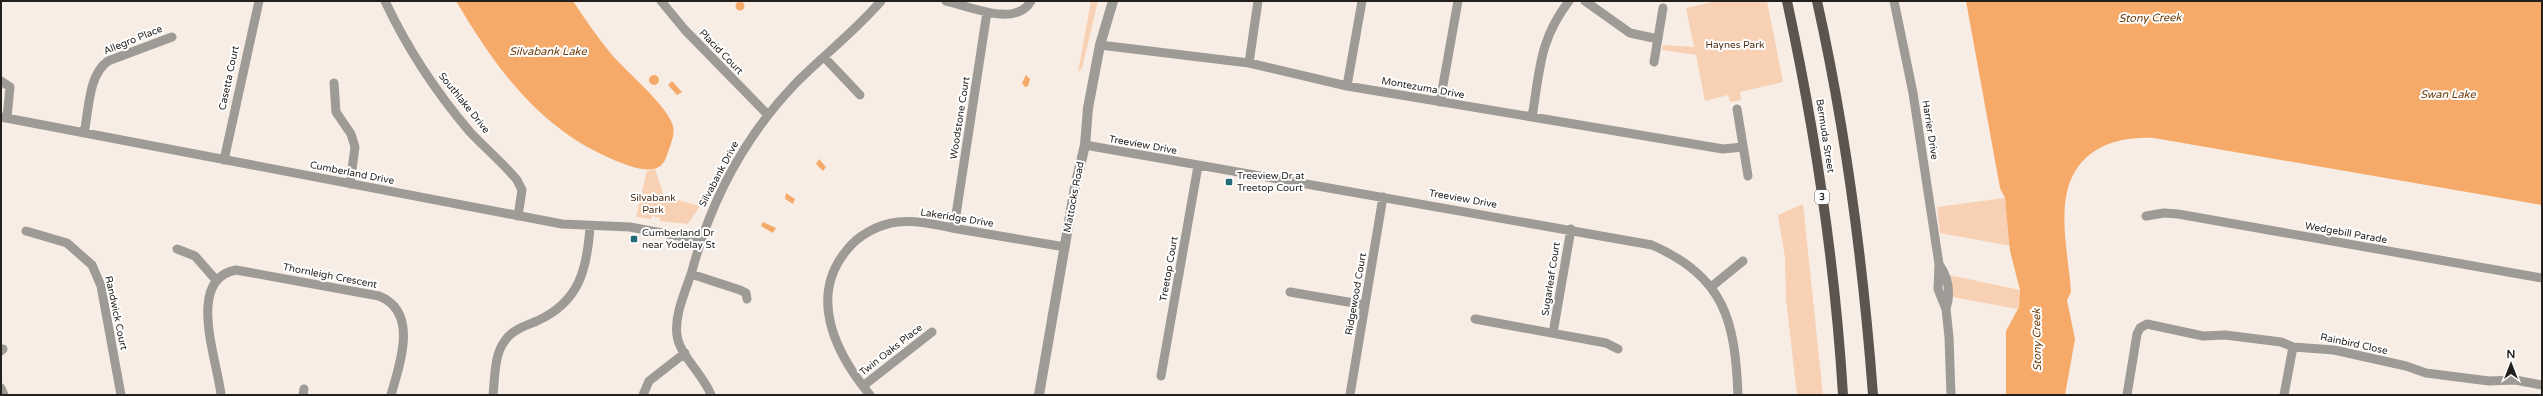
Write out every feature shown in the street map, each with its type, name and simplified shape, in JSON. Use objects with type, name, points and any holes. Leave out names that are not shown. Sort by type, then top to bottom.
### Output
[{"type":"main road","name":"Bermuda Street","points":[[1787,1],[1823,204],[1835,298],[1843,395]]},
{"type":"main road","name":"Bermuda Street","points":[[1817,1],[1834,84],[1852,195],[1864,290],[1873,395]]},
{"type":"street","name":"Casetta Court","points":[[224,160],[252,25],[259,1]]},
{"type":"street","name":"Southlake Drive","points":[[385,1],[413,54],[439,93],[471,132],[517,180],[522,190],[518,216]]},
{"type":"street","name":"Placid Court","points":[[661,1],[685,30],[768,115]]},
{"type":"street","name":"Silvabank Drive","points":[[711,395],[678,340],[676,327],[700,240],[731,170],[768,115],[881,1]]},
{"type":"street","points":[[946,1],[987,12],[1011,14],[1024,9],[1031,1]]},
{"type":"street","name":"Mattocks Road","points":[[1039,395],[1065,247],[1085,145],[1088,108],[1100,45],[1113,1]]},
{"type":"street","points":[[1249,63],[1258,1]]},
{"type":"street","points":[[1347,86],[1362,1]]},
{"type":"street","points":[[1440,102],[1458,1]]},
{"type":"street","points":[[1532,117],[1546,39],[1556,18],[1569,1]]},
{"type":"street","points":[[1585,1],[1630,33],[1658,39]]},
{"type":"street","name":"Harrier Drive","points":[[1894,1],[1913,94],[1939,264],[1945,272],[1948,287],[1946,309],[1950,337],[1951,395]]},
{"type":"street","points":[[1654,62],[1663,8]]},
{"type":"street","name":"Woodstone Court","points":[[954,228],[987,12]]},
{"type":"street","name":"Allegro Place","points":[[84,133],[94,82],[100,67],[108,61],[172,37]]},
{"type":"street","name":"Montezuma Drive","points":[[1100,45],[1249,63],[1347,86],[1440,102],[1723,149],[1743,147]]},
{"type":"street","points":[[824,57],[860,95]]},
{"type":"street","points":[[1,81],[6,82],[10,87],[4,118]]},
{"type":"street","points":[[334,83],[336,112],[351,134],[355,147],[350,184]]},
{"type":"street","points":[[1737,109],[1748,176]]},
{"type":"street","name":"Cumberland Drive","points":[[4,118],[518,216],[590,227],[630,227],[700,240]]},
{"type":"street","name":"Treeview Drive","points":[[1085,145],[1198,166],[1571,229],[1652,245],[1678,258],[1695,270],[1711,287],[1727,316],[1733,338],[1738,395]]},
{"type":"street","name":"Treetop Court","points":[[1161,376],[1198,166]]},
{"type":"street","name":"Ridgewood Court","points":[[1350,395],[1384,197]]},
{"type":"street","name":"Wedgebill Parade","points":[[2146,216],[2178,214],[2542,278]]},
{"type":"street","name":"Lakeridge Drive","points":[[870,395],[842,355],[829,320],[828,289],[836,265],[857,240],[888,224],[919,222],[1065,247]]},
{"type":"street","points":[[493,395],[497,357],[506,338],[516,331],[555,312],[573,292],[585,267],[590,227]]},
{"type":"street","name":"Sugarleaf Court","points":[[1553,333],[1571,229]]},
{"type":"street","name":"Randwick Court","points":[[26,231],[67,243],[92,265],[101,286],[121,395]]},
{"type":"street","points":[[177,249],[195,256],[216,280],[209,300],[208,322],[221,395]]},
{"type":"street","points":[[1711,287],[1744,261]]},
{"type":"street","name":"Thornleigh Crescent","points":[[216,280],[229,272],[243,271],[386,299],[398,310],[404,325],[403,341],[391,395]]},
{"type":"street","points":[[691,274],[740,290],[746,293],[747,299]]},
{"type":"street","points":[[1290,292],[1365,304]]},
{"type":"street","points":[[1475,319],[1606,343],[1618,349]]},
{"type":"street","name":"Rainbird Close","points":[[2127,395],[2140,328],[2152,324],[2203,336],[2232,336],[2281,342],[2293,347],[2334,350],[2406,366],[2426,373],[2489,381],[2515,380],[2542,385]]},
{"type":"street","name":"Twin Oaks Place","points":[[863,386],[932,332]]},
{"type":"street","points":[[2284,395],[2293,347]]},
{"type":"street","points":[[643,395],[650,381],[685,353]]},
{"type":"street","points":[[1,388],[4,395]]},
{"type":"green space","points":[[1091,1],[1098,1],[1082,68],[1078,72]]},
{"type":"green space","name":"Haynes Park","points":[[1716,1],[1767,1],[1783,82],[1740,92],[1741,100],[1730,102],[1728,95],[1705,101],[1696,55],[1662,50],[1663,45],[1694,47],[1686,8]]},
{"type":"green space","name":"Silvabank Park","points":[[655,169],[664,196],[700,206],[688,224],[660,221],[660,218],[652,216],[651,219],[636,217],[647,171]]},
{"type":"green space","points":[[2005,198],[2011,246],[1940,233],[1937,207]]},
{"type":"green space","points":[[1803,204],[1823,395],[1797,395],[1786,299],[1785,258],[1778,215]]},
{"type":"green space","points":[[1949,275],[2020,290],[2019,307],[2018,309],[1952,297]]},
{"type":"water","name":"Silvabank Lake","points":[[456,1],[573,1],[612,55],[654,97],[668,115],[674,132],[671,145],[663,163],[652,169],[633,167],[603,155],[575,140],[551,122],[509,79],[490,54]]},
{"type":"water","points":[[740,1],[745,6],[740,11],[735,6]]},
{"type":"water","name":"Swan Lake","points":[[1966,1],[2542,1],[2542,205],[2154,138],[2139,138],[2112,143],[2089,155],[2079,165],[2072,177],[2067,192],[2064,217],[2071,292],[2067,300],[2075,339],[2065,395],[2006,395],[2006,331],[2019,307],[2020,290],[2010,251],[2005,198],[2000,188]]},
{"type":"water","points":[[654,75],[659,80],[654,85],[649,80]]},
{"type":"water","points":[[1026,75],[1030,79],[1028,86],[1025,87],[1022,83]]},
{"type":"water","points":[[672,81],[682,92],[677,95],[668,85]]},
{"type":"water","points":[[819,159],[826,167],[823,171],[816,164]]},
{"type":"water","points":[[786,193],[795,199],[793,204],[785,199]]},
{"type":"water","points":[[763,222],[776,228],[773,233],[761,226]]},
{"type":"place","name":"Treeview Dr at Treetop Court","points":[[1229,182]]},
{"type":"place","name":"Cumberland Dr near Yodelay St","points":[[634,239]]},
{"type":"water label","name":"Stony Creek","points":[[2150,18]]},
{"type":"water label","name":"Stony Creek","points":[[2037,340]]}]
